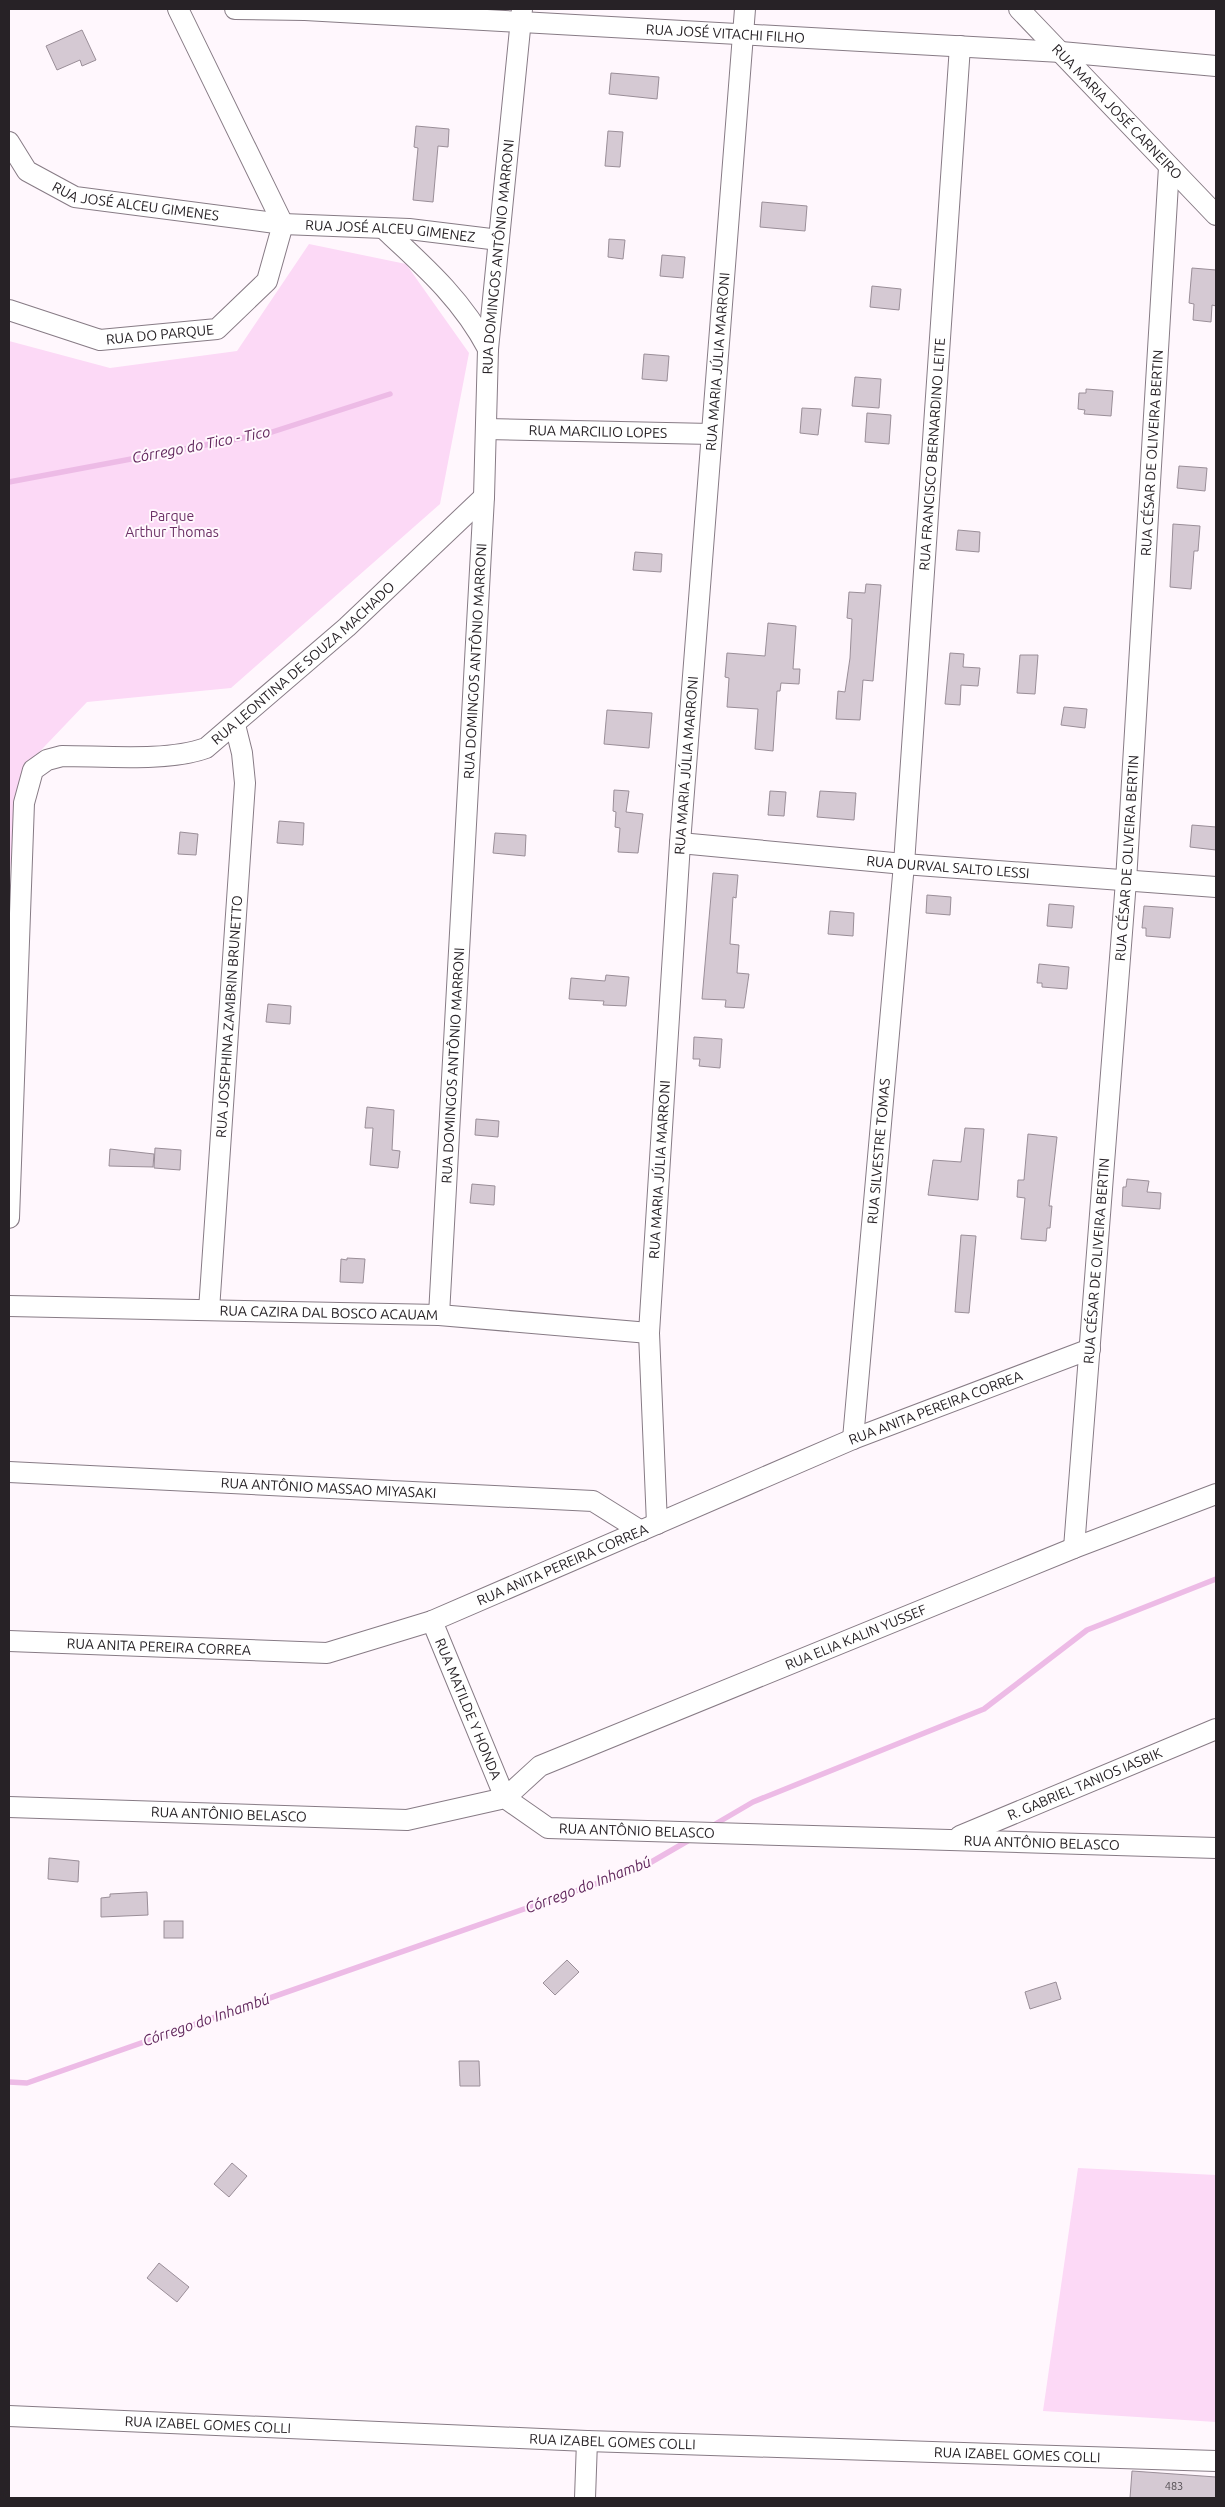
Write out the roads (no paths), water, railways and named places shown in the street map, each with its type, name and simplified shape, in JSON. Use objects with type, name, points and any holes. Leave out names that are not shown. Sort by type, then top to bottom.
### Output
[{"type":"street","points":[[178,9],[283,224]]},
{"type":"street","name":"RUA JOSÉ VITACHI FILHO","points":[[235,9],[521,15],[742,34],[1061,52],[1216,66]]},
{"type":"street","name":"RUA MARIA JÚLIA MARRONI","points":[[649,1527],[649,1333],[680,843],[745,9]]},
{"type":"street","name":"RUA MARIA JOSÉ CARNEIRO","points":[[1019,9],[1216,215]]},
{"type":"street","name":"RUA DOMINGOS ANTÔNIO MARRONI","points":[[439,1315],[484,496],[488,349],[521,15]]},
{"type":"street","name":"RUA FRANCISCO BERNARDINO LEITE","points":[[904,864],[960,46]]},
{"type":"street","name":"RUA JOSÉ ALCEU GIMENES","points":[[9,142],[27,171],[75,197],[283,224]]},
{"type":"street","name":"RUA CÉSAR DE OLIVEIRA BERTIN","points":[[1074,1548],[1126,881],[1169,167]]},
{"type":"street","name":"RUA JOSÉ ALCEU GIMENEZ","points":[[283,224],[383,228],[498,240]]},
{"type":"street","name":"RUA DO PARQUE","points":[[9,310],[100,340],[217,329],[267,281],[283,224]]},
{"type":"street","points":[[383,228],[432,274],[461,305],[474,322],[488,349]]},
{"type":"street","name":"RUA MARCILIO LOPES","points":[[486,428],[711,434]]},
{"type":"street","name":"RUA LEONTINA DE SOUZA MACHADO","points":[[9,1218],[24,803],[33,770],[47,760],[62,756],[159,756],[195,752],[211,744],[346,627],[484,496]]},
{"type":"street","name":"RUA JOSEPHINA ZAMBRIN BRUNETTO","points":[[209,1310],[245,783],[242,754],[235,724]]},
{"type":"street","name":"RUA DURVAL SALTO LESSI","points":[[680,843],[904,864],[1216,887]]},
{"type":"street","name":"RUA SILVESTRE TOMAS","points":[[853,1439],[904,864]]},
{"type":"street","name":"RUA CAZIRA DAL BOSCO ACAUAM","points":[[9,1306],[439,1315],[649,1333]]},
{"type":"street","name":"RUA ANITA PEREIRA CORREA","points":[[9,1641],[327,1653],[432,1621],[853,1439],[1090,1349]]},
{"type":"street","name":"RUA ANTÔNIO MASSAO MIYASAKI","points":[[9,1472],[593,1501],[649,1527]]},
{"type":"street","name":"RUA ELIA KALIN YUSSEF","points":[[505,1798],[540,1766],[1074,1548],[1216,1494]]},
{"type":"street","name":"RUA MATILDE Y HONDA","points":[[432,1621],[505,1798]]},
{"type":"street","name":"R. GABRIEL TANIOS IASBIK","points":[[948,1839],[1216,1729]]},
{"type":"street","name":"RUA ANTÔNIO BELASCO","points":[[9,1807],[407,1820],[505,1798],[548,1828],[1216,1848]]},
{"type":"street","name":"RUA IZABEL GOMES COLLI","points":[[9,2416],[587,2441],[1216,2462]]},
{"type":"street","points":[[585,2498],[587,2441]]},
{"type":"waterway","name":"Córrego do Tico - Tico","points":[[9,482],[269,433],[390,394]]},
{"type":"waterway","name":"Córrego do Inhambú","points":[[712,1826],[753,1802],[984,1709],[1087,1630],[1216,1579]]},
{"type":"waterway","name":"Córrego do Inhambú","points":[[9,2082],[27,2083],[641,1868],[691,1839]]},
{"type":"park label","name":"Parque Arthur Thomas","points":[[172,524]]}]
